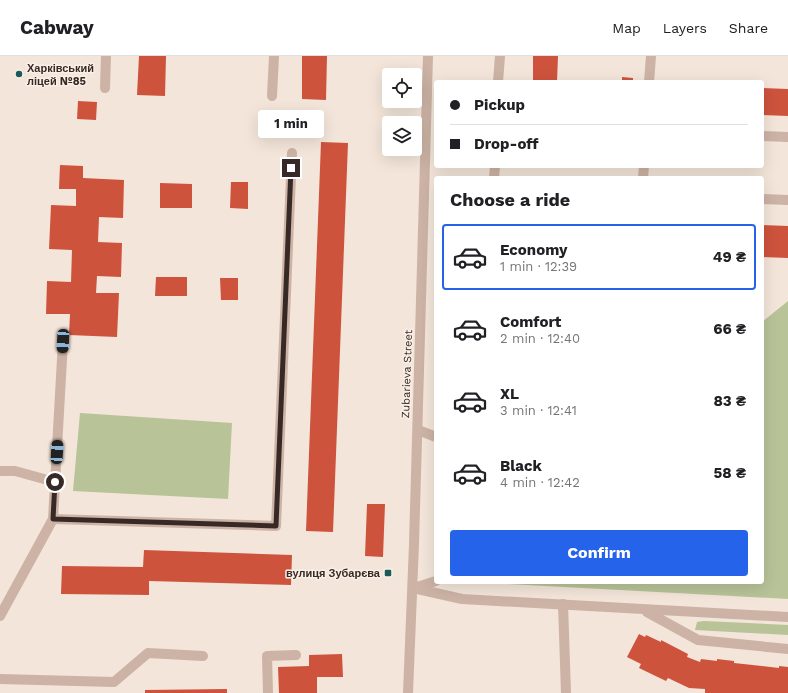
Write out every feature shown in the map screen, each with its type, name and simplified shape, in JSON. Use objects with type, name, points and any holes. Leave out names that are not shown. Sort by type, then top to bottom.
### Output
[{"type":"street","points":[[105,88],[106,56]]},
{"type":"street","points":[[272,96],[274,56]]},
{"type":"street","name":"Zubarieva Street","points":[[408,693],[431,144],[428,56]]},
{"type":"street","points":[[498,80],[500,56]]},
{"type":"street","points":[[649,80],[651,56]]},
{"type":"street","points":[[764,136],[788,137]]},
{"type":"street","points":[[53,519],[276,526],[292,153]]},
{"type":"street","points":[[764,199],[788,200]]},
{"type":"street","points":[[0,616],[53,519],[63,341]]},
{"type":"street","points":[[418,430],[434,437]]},
{"type":"street","points":[[0,471],[15,471],[55,482]]},
{"type":"street","points":[[413,588],[434,582]]},
{"type":"street","points":[[413,588],[462,599],[788,617]]},
{"type":"street","points":[[0,596],[11,596]]},
{"type":"street","points":[[563,604],[566,693]]},
{"type":"street","points":[[643,610],[698,640],[788,649]]},
{"type":"street","points":[[0,679],[114,682],[148,653],[203,656]]},
{"type":"street","points":[[268,693],[267,656],[296,655]]},
{"type":"green space","points":[[788,301],[788,599],[508,584],[764,584],[764,320]]},
{"type":"green space","points":[[80,413],[232,423],[228,499],[73,491]]},
{"type":"green space","points":[[704,621],[788,625],[788,635],[695,630],[697,622]]},
{"type":"building","points":[[139,56],[166,56],[165,96],[137,95]]},
{"type":"building","points":[[302,56],[327,56],[326,100],[302,99]]},
{"type":"building","points":[[533,56],[558,56],[557,80],[533,80]]},
{"type":"building","points":[[622,77],[633,78],[633,80],[622,80]]},
{"type":"building","points":[[764,88],[788,89],[788,116],[764,115]]},
{"type":"building","points":[[78,101],[97,102],[96,120],[77,119]]},
{"type":"building","points":[[321,142],[348,143],[333,532],[306,531]]},
{"type":"building","points":[[60,165],[83,166],[83,178],[124,180],[123,218],[99,217],[98,242],[122,243],[121,277],[97,276],[96,293],[119,293],[117,337],[69,335],[70,314],[46,314],[47,281],[71,282],[72,250],[49,249],[51,205],[76,206],[76,189],[59,189]]},
{"type":"building","points":[[231,182],[248,182],[248,209],[230,208]]},
{"type":"building","points":[[160,183],[192,184],[192,208],[160,208]]},
{"type":"building","points":[[764,225],[788,226],[788,258],[764,257]]},
{"type":"building","points":[[156,277],[187,277],[187,296],[155,296]]},
{"type":"building","points":[[220,278],[238,278],[238,300],[221,300]]},
{"type":"building","points":[[367,504],[385,504],[383,557],[365,556]]},
{"type":"building","points":[[144,550],[292,555],[291,585],[149,581],[149,595],[61,594],[62,566],[143,567]]},
{"type":"building","points":[[639,634],[645,637],[646,635],[661,642],[661,640],[688,654],[687,657],[700,662],[701,659],[717,661],[717,659],[734,661],[734,663],[779,668],[779,666],[788,667],[788,693],[705,693],[705,689],[689,688],[668,678],[666,681],[639,668],[641,664],[627,657]]},
{"type":"building","points":[[342,654],[343,677],[317,677],[317,693],[279,693],[278,667],[309,666],[309,655]]},
{"type":"building","points":[[227,689],[227,693],[145,693],[145,690]]},
{"type":"place","name":"Харківський ліцей №85","points":[[19,74]]},
{"type":"place","name":"вулиця Зубарєва","points":[[388,573]]},
{"type":"route","points":[[55,482],[53,519],[276,526],[291,168]]}]
